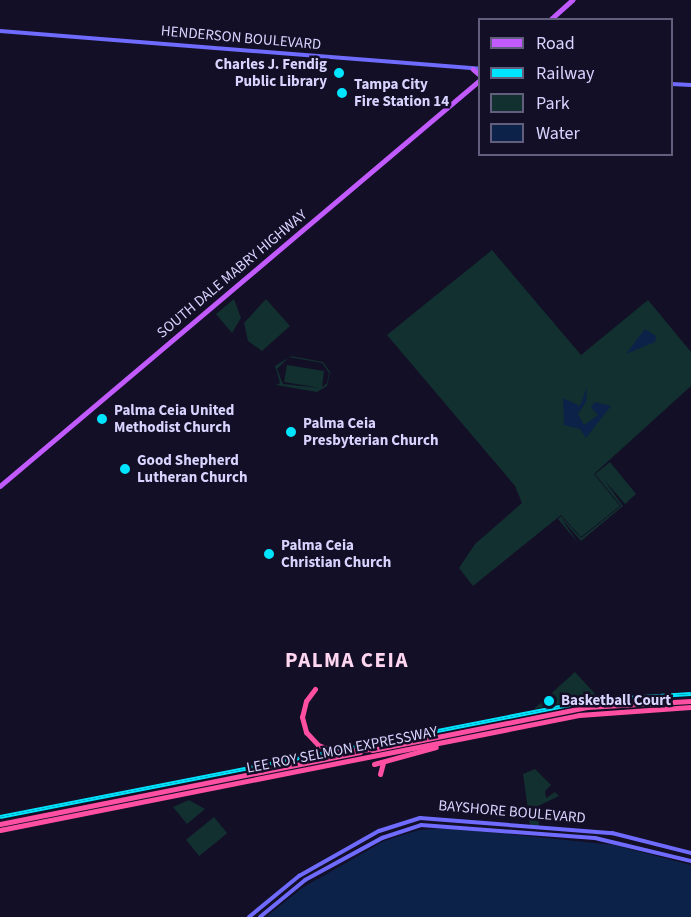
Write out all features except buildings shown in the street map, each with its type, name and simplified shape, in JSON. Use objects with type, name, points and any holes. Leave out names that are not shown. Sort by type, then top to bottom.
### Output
[{"type":"highway","points":[[317,692],[309,696],[302,720],[318,746],[337,752],[378,751]]},
{"type":"highway","name":"LEE ROY SELMON EXPRESSWAY","points":[[0,822],[30,819],[299,771],[378,751],[593,706],[691,701]]},
{"type":"highway","name":"LEE ROY SELMON EXPRESSWAY","points":[[2,830],[30,819],[309,762],[463,738],[594,713],[691,707]]},
{"type":"highway","points":[[374,764],[463,738]]},
{"type":"highway","points":[[380,774],[383,763]]},
{"type":"main road","points":[[552,18],[572,0]]},
{"type":"main road","name":"HENDERSON BOULEVARD","points":[[0,32],[476,69]]},
{"type":"main road","name":"SOUTH DALE MABRY HIGHWAY","points":[[0,486],[478,79]]},
{"type":"main road","points":[[673,84],[691,85]]},
{"type":"main road","name":"BAYSHORE BOULEVARD","points":[[249,917],[307,871],[379,831],[420,818],[612,833],[691,853]]},
{"type":"main road","name":"BAYSHORE BOULEVARD","points":[[260,917],[305,880],[382,838],[421,825],[595,838],[691,861]]},
{"type":"green space","points":[[492,250],[581,355],[648,300],[691,352],[691,386],[594,474],[620,506],[581,537],[561,515],[473,586],[459,568],[475,544],[522,503],[515,486],[387,335]]},
{"type":"green space","points":[[234,299],[241,318],[232,333],[216,314]]},
{"type":"green space","points":[[266,299],[290,326],[262,351],[248,341],[244,323]]},
{"type":"green space","points":[[289,357],[323,362],[330,372],[327,386],[317,392],[276,385],[280,383],[275,366],[288,358],[277,369],[283,384],[321,388],[284,382],[287,365],[324,371],[322,387],[327,383],[329,373],[322,363]]},
{"type":"green space","points":[[610,462],[636,494],[625,504],[605,481],[623,506],[581,541],[561,518],[578,543],[558,519],[561,516],[581,538],[621,506],[595,474]]},
{"type":"green space","points":[[575,672],[598,697],[534,709]]},
{"type":"green space","points":[[535,769],[551,785],[545,791],[546,798],[555,792],[559,796],[538,806],[539,826],[530,825],[523,774]]},
{"type":"green space","points":[[189,800],[205,809],[187,824],[173,807]]},
{"type":"green space","points":[[214,817],[227,833],[199,856],[186,840]]},
{"type":"water","points":[[645,329],[656,336],[655,342],[626,354]]},
{"type":"water","points":[[587,387],[586,402],[578,414],[584,425],[598,415],[591,407],[595,402],[611,406],[586,438],[580,429],[564,425],[563,398],[580,406]]},
{"type":"water","points":[[449,828],[614,845],[691,865],[691,917],[266,917],[302,888],[384,841],[419,830]]},
{"type":"railway","points":[[0,817],[595,700],[691,694]]},
{"type":"place","name":"Charles J. Fendig Public Library","points":[[339,73]]},
{"type":"place","name":"Tampa City Fire Station 14","points":[[342,93]]},
{"type":"place","name":"Palma Ceia United Methodist Church","points":[[102,419]]},
{"type":"place","name":"Palma Ceia Presbyterian Church","points":[[291,432]]},
{"type":"place","name":"Good Shepherd Lutheran Church","points":[[125,469]]},
{"type":"place","name":"Palma Ceia Christian Church","points":[[269,554]]},
{"type":"place","name":"Basketball Court","points":[[549,701]]},
{"type":"district","name":"PALMA CEIA","points":[[347,660]]}]
